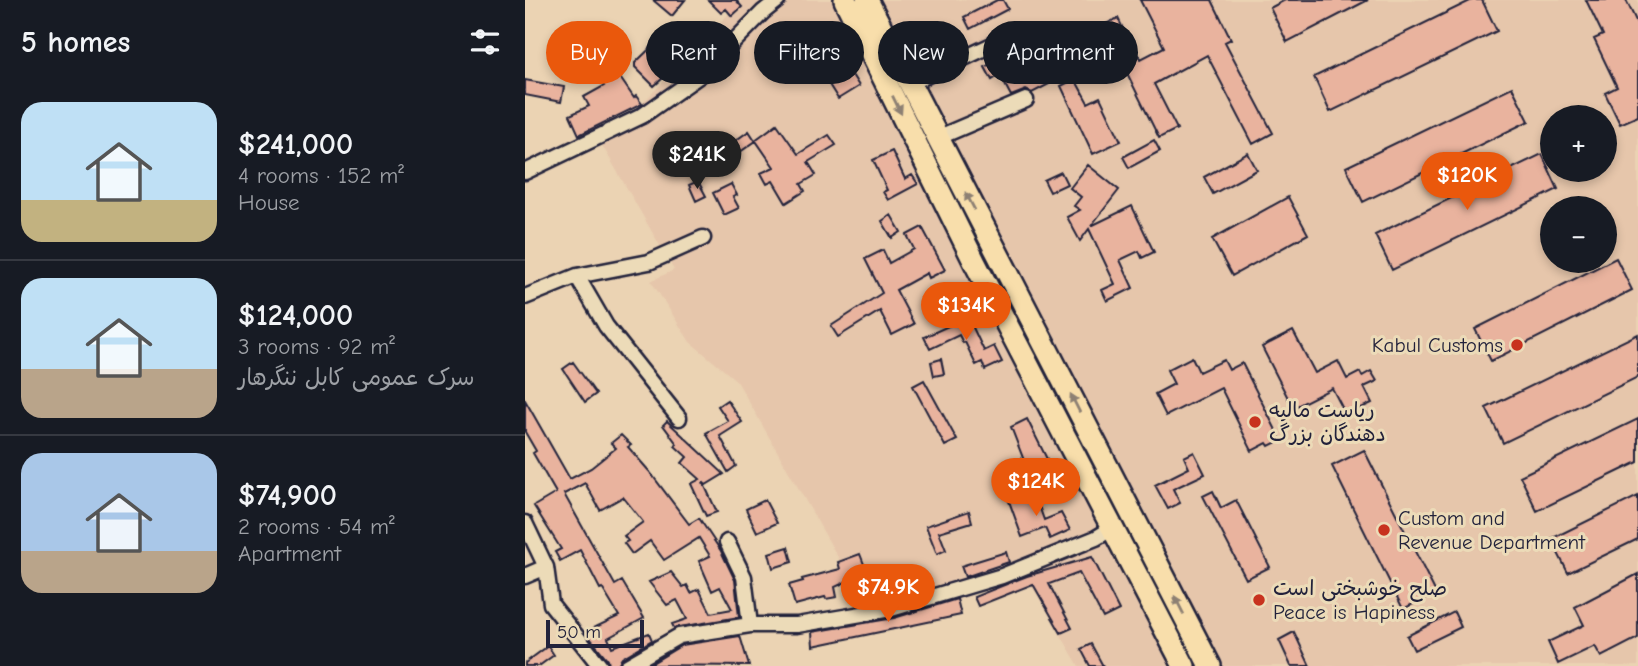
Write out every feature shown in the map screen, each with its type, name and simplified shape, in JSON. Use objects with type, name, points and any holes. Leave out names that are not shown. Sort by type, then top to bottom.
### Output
[{"type":"highway","points":[[845,0],[975,263],[1184,666]]},
{"type":"highway","points":[[867,0],[878,22]]},
{"type":"highway","points":[[909,84],[1210,666]]},
{"type":"street","points":[[525,172],[642,116],[703,73],[778,0]]},
{"type":"street","points":[[937,138],[1026,100]]},
{"type":"street","points":[[525,298],[576,276],[649,262],[703,237]]},
{"type":"street","points":[[576,276],[606,326],[679,418]]},
{"type":"street","points":[[525,523],[546,567],[551,604],[600,666]]},
{"type":"street","points":[[627,666],[679,636],[750,625],[797,625],[891,609],[1002,576],[1096,538],[1111,529]]},
{"type":"street","points":[[727,542],[744,577],[750,625]]},
{"type":"street","points":[[525,576],[546,567]]},
{"type":"shaded area","points":[[742,0],[1638,0],[1638,666],[1079,666],[1026,576],[867,608],[737,381],[690,342],[651,281],[674,270],[602,145],[661,84],[740,84],[740,21],[722,21]]},
{"type":"building","points":[[653,0],[685,0],[672,16]]},
{"type":"building","points":[[708,0],[736,0],[742,7],[732,16],[726,9],[721,13]]},
{"type":"building","points":[[997,0],[1003,0],[1008,9],[970,29],[969,21],[964,17]]},
{"type":"building","points":[[1140,0],[1212,0],[1231,39],[1225,42],[1273,133],[1253,144],[1207,55],[1154,84],[1177,129],[1159,138],[1132,84],[1138,84],[1138,55],[1141,59],[1164,47]]},
{"type":"building","points":[[1285,0],[1368,0],[1287,42],[1270,8]]},
{"type":"building","points":[[1472,0],[1482,0],[1497,31],[1330,112],[1314,77]]},
{"type":"building","points":[[1586,0],[1626,0],[1638,25],[1638,116],[1620,124],[1617,105],[1611,105],[1605,93],[1617,87],[1594,39],[1603,35]]},
{"type":"building","points":[[646,52],[646,78],[635,67],[635,63]]},
{"type":"building","points":[[525,80],[564,87],[561,102],[525,95]]},
{"type":"building","points":[[603,84],[624,84],[642,104],[579,135],[570,115],[589,106],[584,97],[604,86]]},
{"type":"building","points":[[829,84],[858,84],[859,86],[838,99]]},
{"type":"building","points":[[1005,84],[1049,84],[1032,93],[1026,90],[1011,96]]},
{"type":"building","points":[[1078,84],[1088,103],[1100,97],[1121,141],[1093,154],[1061,86]]},
{"type":"building","points":[[1512,87],[1529,121],[1363,202],[1346,167]]},
{"type":"building","points":[[777,124],[798,154],[829,135],[836,145],[808,162],[816,175],[801,184],[805,191],[786,203],[773,181],[767,184],[761,173],[774,167],[756,141],[727,161],[721,151],[749,131],[755,140]]},
{"type":"building","points":[[701,140],[715,163],[705,170],[689,147]]},
{"type":"building","points":[[1154,140],[1160,151],[1129,168],[1123,157]]},
{"type":"building","points":[[892,151],[905,179],[912,175],[918,184],[888,200],[883,192],[887,190],[873,160]]},
{"type":"building","points":[[1248,153],[1257,170],[1213,194],[1204,177]]},
{"type":"building","points":[[1540,155],[1540,182],[1555,182],[1558,189],[1392,270],[1375,235]]},
{"type":"building","points":[[1088,165],[1119,190],[1091,226],[1132,206],[1154,252],[1142,258],[1139,251],[1120,260],[1133,288],[1107,301],[1102,290],[1115,284],[1089,229],[1080,241],[1067,217],[1080,210],[1074,206],[1081,197],[1070,188]]},
{"type":"building","points":[[1061,172],[1067,184],[1050,192],[1044,180]]},
{"type":"building","points":[[698,181],[706,196],[696,201],[689,185]]},
{"type":"building","points":[[731,184],[737,195],[733,197],[739,208],[724,215],[713,193]]},
{"type":"building","points":[[1288,197],[1308,234],[1232,276],[1212,239]]},
{"type":"building","points":[[891,215],[901,232],[892,238],[882,221]]},
{"type":"building","points":[[922,227],[945,270],[929,278],[927,273],[896,290],[914,324],[892,335],[880,311],[838,337],[831,326],[882,293],[865,259],[883,250],[889,263],[914,249],[907,235]]},
{"type":"building","points":[[1617,260],[1632,290],[1491,361],[1475,329],[1586,273],[1617,273]]},
{"type":"building","points":[[963,289],[975,312],[961,320],[948,297]]},
{"type":"building","points":[[968,317],[984,351],[994,346],[1002,362],[985,370],[982,362],[976,365],[959,335],[930,349],[924,337]]},
{"type":"building","points":[[1293,331],[1315,373],[1338,361],[1347,379],[1360,372],[1362,376],[1371,371],[1377,381],[1364,387],[1372,403],[1346,415],[1332,388],[1293,408],[1262,347]]},
{"type":"building","points":[[1638,334],[1638,377],[1503,443],[1486,408]]},
{"type":"building","points":[[1192,357],[1199,372],[1224,360],[1229,370],[1242,363],[1281,440],[1269,446],[1267,443],[1252,451],[1221,388],[1166,416],[1155,394],[1174,384],[1167,370]]},
{"type":"building","points":[[941,359],[944,374],[934,376],[931,362]]},
{"type":"building","points":[[573,362],[596,394],[585,402],[563,369]]},
{"type":"building","points":[[924,380],[957,440],[945,446],[913,386]]},
{"type":"building","points":[[525,400],[570,479],[591,468],[616,448],[611,443],[621,435],[631,445],[628,447],[689,524],[699,518],[721,551],[735,580],[739,617],[674,628],[672,624],[687,619],[677,600],[667,605],[649,582],[671,572],[683,587],[687,585],[691,593],[699,589],[711,613],[732,609],[720,587],[712,591],[699,561],[710,556],[699,538],[664,560],[650,541],[632,554],[624,543],[628,541],[624,536],[643,522],[623,497],[600,510],[585,483],[564,494],[615,585],[622,581],[644,618],[608,638],[612,647],[649,633],[652,640],[622,658],[617,666],[609,666],[608,660],[585,632],[619,616],[602,588],[600,589],[580,550],[560,561],[555,552],[561,549],[534,506],[556,493],[533,453],[536,451],[525,432]]},
{"type":"building","points":[[727,400],[742,422],[720,436],[736,466],[728,472],[706,433],[728,421],[718,406]]},
{"type":"building","points":[[1027,419],[1061,487],[1039,499],[1011,427]]},
{"type":"building","points":[[1638,419],[1638,462],[1537,511],[1520,476]]},
{"type":"building","points":[[667,421],[724,474],[706,485],[703,482],[717,512],[706,516],[691,484],[700,479],[682,463],[687,457],[675,446],[677,444],[663,425]]},
{"type":"building","name":"Custom and Revenue Department","points":[[1364,450],[1436,593],[1403,609],[1332,466]]},
{"type":"building","points":[[1194,452],[1205,474],[1173,489],[1180,503],[1168,509],[1155,485],[1189,468],[1184,457]]},
{"type":"building","points":[[1213,491],[1221,508],[1236,500],[1270,567],[1246,579],[1203,496]]},
{"type":"building","points":[[1034,492],[1044,520],[1061,513],[1070,530],[1050,539],[1045,528],[1022,537],[1009,501]]},
{"type":"building","points":[[1638,496],[1638,539],[1568,573],[1551,539]]},
{"type":"building","points":[[765,500],[777,523],[757,532],[746,509]]},
{"type":"building","points":[[969,511],[972,522],[939,532],[946,550],[937,554],[926,526]]},
{"type":"building","points":[[788,547],[792,562],[773,568],[769,553]]},
{"type":"building","points":[[1006,552],[1009,562],[965,577],[961,566]]},
{"type":"building","points":[[860,554],[867,572],[835,587],[837,597],[825,597],[795,605],[789,585],[840,569],[838,562]]},
{"type":"building","points":[[1092,557],[1119,610],[1103,618],[1079,573],[1049,584],[1072,628],[1061,633],[1033,584],[978,606],[974,597],[1027,576]]},
{"type":"building","points":[[1638,574],[1638,638],[1601,657],[1595,646],[1558,664],[1548,642],[1584,625],[1575,607]]},
{"type":"building","points":[[957,599],[961,615],[813,646],[812,632],[894,618]]},
{"type":"building","points":[[1454,612],[1461,627],[1414,650],[1407,636]]},
{"type":"building","points":[[1294,632],[1310,666],[1291,666],[1279,640]]},
{"type":"building","points":[[740,636],[749,666],[649,665],[682,645]]},
{"type":"building","points":[[1091,644],[1103,666],[1090,666],[1081,649]]},
{"type":"building","points":[[548,646],[554,655],[539,666],[525,666],[525,663]]},
{"type":"place","name":"Kabul Customs","points":[[1517,345]]},
{"type":"place","name":"ریاست مالیه دهندگان بزرگ","points":[[1255,422]]},
{"type":"place","name":"Custom and Revenue Department","points":[[1384,530]]},
{"type":"place","name":"صلح خوشبختی است Peace is Hapiness","points":[[1259,600]]}]
